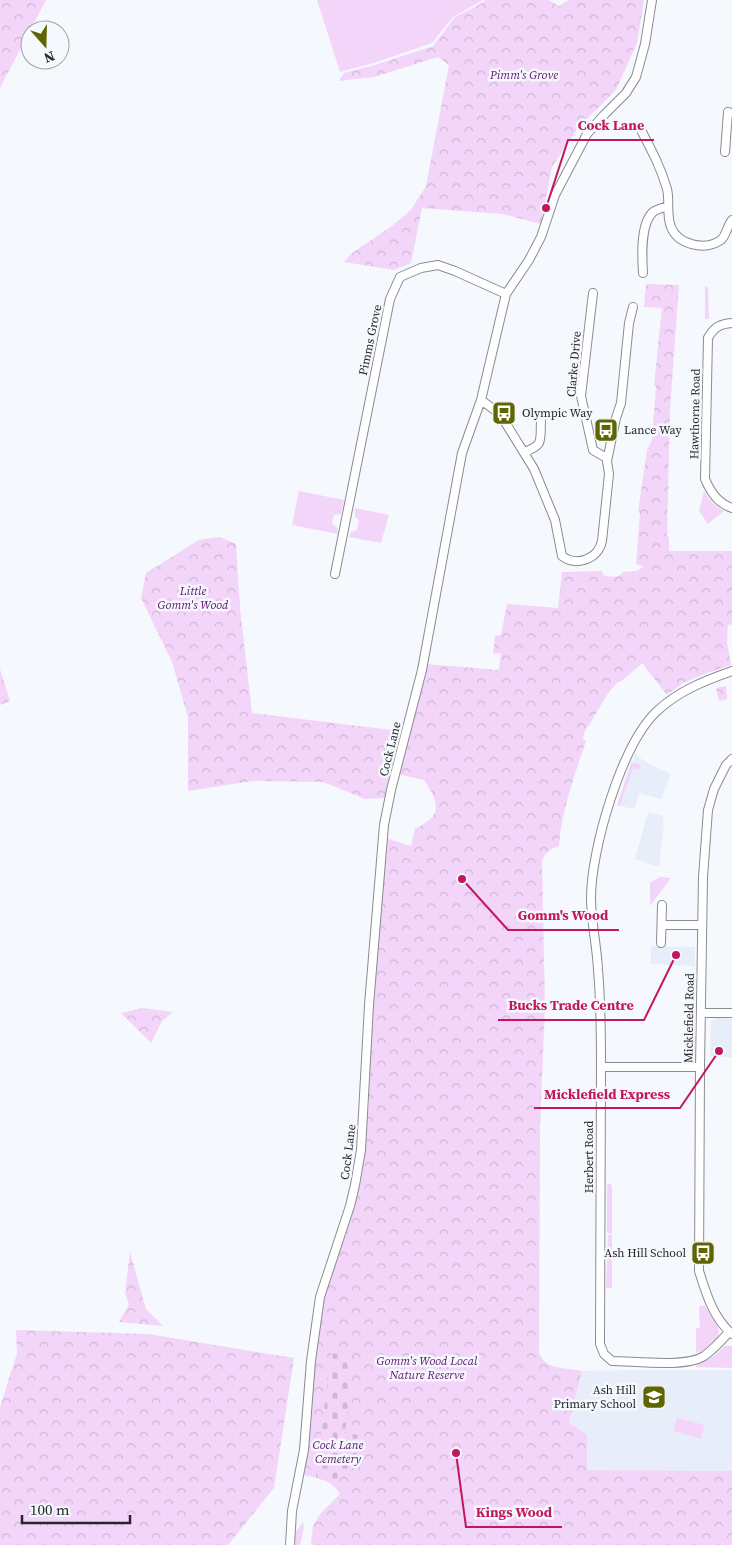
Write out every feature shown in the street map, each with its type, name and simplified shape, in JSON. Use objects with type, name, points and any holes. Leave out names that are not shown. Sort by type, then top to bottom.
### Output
[{"type":"street","name":"Cock Lane","points":[[290,1545],[290,1527],[304,1450],[311,1361],[320,1297],[356,1185],[361,1150],[369,1005],[384,825],[391,790],[422,670],[462,453],[481,400],[506,294],[525,267],[541,237],[555,195],[587,134],[626,94],[636,77],[645,44],[652,0]]},
{"type":"street","points":[[725,152],[728,112],[732,113]]},
{"type":"street","points":[[642,132],[656,157],[669,196],[670,226],[682,240],[691,244],[719,241],[723,238],[732,220]]},
{"type":"street","points":[[643,273],[642,255],[646,225],[654,212],[668,206]]},
{"type":"street","name":"Pimms Grove","points":[[335,574],[390,299],[400,277],[421,268],[438,265],[506,294]]},
{"type":"street","name":"Clarke Drive","points":[[592,293],[581,396],[593,450],[607,456]]},
{"type":"street","points":[[481,400],[500,414],[534,469],[555,520],[562,556],[576,562],[591,557],[599,550],[602,544],[609,474],[607,456],[621,403],[629,323],[633,307]]},
{"type":"street","name":"Hawthorne Road","points":[[732,324],[718,326],[711,332],[708,338],[705,479],[718,501],[732,508]]},
{"type":"street","points":[[524,452],[536,448],[540,443],[541,422]]},
{"type":"street","name":"Herbert Road","points":[[731,1333],[703,1357],[684,1362],[612,1361],[604,1354],[600,1344],[601,1067],[598,969],[592,927],[591,899],[596,854],[611,799],[632,748],[651,717],[687,688],[732,671]]},
{"type":"street","name":"Micklefield Road","points":[[731,1333],[718,1317],[707,1297],[699,1271],[703,877],[708,810],[714,789],[726,765],[732,759]]},
{"type":"street","points":[[661,943],[662,906]]},
{"type":"street","points":[[662,925],[702,925]]},
{"type":"street","points":[[701,1013],[732,1013]]},
{"type":"street","points":[[601,1067],[700,1067]]},
{"type":"shaded area","points":[[636,753],[638,757],[671,774],[661,799],[639,793],[635,809],[620,806],[634,762],[631,763]]},
{"type":"shaded area","points":[[648,812],[664,816],[659,867],[635,859]]},
{"type":"shaded area","points":[[651,946],[695,947],[695,966],[651,964]]},
{"type":"shaded area","points":[[717,1018],[732,1019],[732,1057],[710,1057],[711,1021]]},
{"type":"shaded area","name":"Ash Hill Primary School","points":[[732,1370],[732,1471],[586,1470],[587,1434],[569,1423],[582,1371]]},
{"type":"green space","points":[[0,0],[46,0],[36,20],[20,20],[20,50],[0,88]]},
{"type":"green space","points":[[317,0],[483,0],[453,17],[432,43],[374,63],[340,72]]},
{"type":"green space","name":"Pimm's Grove","points":[[485,0],[549,0],[559,6],[568,0],[644,0],[637,43],[616,90],[578,128],[552,167],[541,224],[502,214],[422,208],[411,263],[394,270],[344,262],[352,253],[392,226],[411,210],[426,186],[449,65],[438,57],[374,77],[339,81],[344,73],[433,46],[455,17]]},
{"type":"green space","name":"Gomm's Wood Local Nature Reserve","points":[[646,284],[679,285],[670,409],[667,536],[669,537],[669,551],[732,551],[732,624],[728,625],[727,642],[731,665],[683,683],[667,695],[643,664],[617,683],[609,692],[584,733],[583,739],[586,741],[566,807],[559,846],[549,851],[542,861],[545,1007],[540,1127],[539,1353],[542,1359],[551,1366],[582,1371],[569,1423],[587,1434],[587,1470],[732,1471],[732,1545],[311,1545],[313,1525],[321,1513],[340,1494],[328,1482],[303,1475],[309,1435],[316,1343],[322,1296],[343,1236],[369,1105],[367,1095],[375,964],[378,952],[378,916],[382,904],[381,893],[386,838],[411,846],[415,829],[431,819],[436,808],[433,795],[424,780],[396,774],[426,664],[499,670],[501,653],[493,654],[495,636],[501,635],[507,604],[558,608],[562,572],[602,571],[604,576],[615,577],[623,572],[636,571],[644,567],[636,564],[640,513],[638,512],[647,450],[652,440],[656,386],[654,385],[662,308],[644,307]]},
{"type":"green space","points":[[705,287],[708,287],[709,319],[705,319]]},
{"type":"green space","points":[[299,491],[344,500],[341,514],[334,515],[332,524],[337,527],[338,534],[292,525]]},
{"type":"green space","points":[[704,491],[712,502],[724,511],[708,524],[699,511]]},
{"type":"green space","points":[[355,508],[389,515],[381,543],[349,537],[351,532],[357,530],[359,520],[355,517]]},
{"type":"green space","name":"Little Gomm's Wood","points":[[220,537],[236,544],[240,608],[252,713],[400,731],[384,798],[365,799],[323,782],[253,781],[188,791],[188,717],[172,662],[141,598],[146,573],[199,540]]},
{"type":"green space","points":[[0,669],[10,701],[0,705]]},
{"type":"green space","points":[[726,686],[727,699],[719,701],[716,688]]},
{"type":"green space","points":[[631,763],[637,763],[641,767],[639,770],[633,768],[620,806],[617,805]]},
{"type":"green space","points":[[660,877],[671,878],[650,906],[650,884]]},
{"type":"green space","points":[[142,1008],[173,1012],[162,1021],[151,1043],[121,1013]]},
{"type":"green space","points":[[608,1184],[611,1184],[612,1188],[612,1234],[607,1233]]},
{"type":"green space","points":[[608,1235],[612,1235],[612,1288],[606,1288]]},
{"type":"green space","points":[[130,1252],[146,1309],[163,1326],[119,1322],[129,1304],[125,1294]]},
{"type":"green space","points":[[700,1306],[705,1306],[718,1326],[719,1337],[704,1350],[696,1353],[696,1328],[700,1328]]},
{"type":"green space","points":[[16,1330],[148,1334],[294,1358],[274,1488],[228,1545],[0,1545],[0,1407],[17,1353]]},
{"type":"green space","points":[[725,1346],[732,1346],[732,1368],[696,1367],[696,1365],[714,1356]]},
{"type":"green space","name":"Cock Lane Cemetery","points":[[331,1353],[354,1356],[345,1433],[358,1435],[356,1462],[333,1484],[316,1477]]},
{"type":"green space","points":[[677,1418],[705,1425],[701,1439],[673,1431]]},
{"type":"green space","points":[[303,1522],[304,1527],[300,1545],[293,1545],[293,1535]]},
{"type":"place","name":"Cock Lane","points":[[546,208]]},
{"type":"place","name":"Olympic Way","points":[[504,413]]},
{"type":"place","name":"Lance Way","points":[[606,430]]},
{"type":"place","name":"Gomm's Wood","points":[[462,879]]},
{"type":"place","name":"Bucks Trade Centre","points":[[676,955]]},
{"type":"place","name":"Micklefield Express","points":[[719,1051]]},
{"type":"place","name":"Ash Hill School","points":[[703,1253]]},
{"type":"place","name":"Ash Hill Primary School","points":[[654,1397]]},
{"type":"place","name":"Kings Wood","points":[[456,1453]]}]
